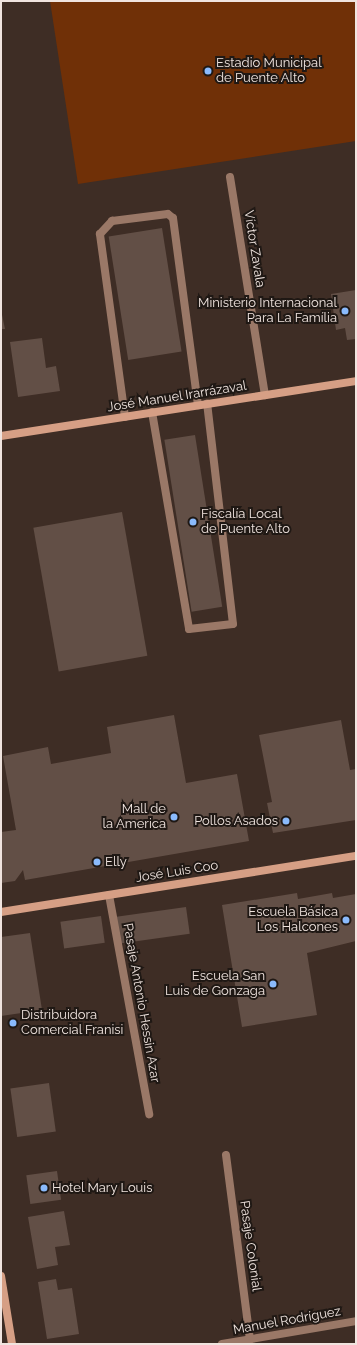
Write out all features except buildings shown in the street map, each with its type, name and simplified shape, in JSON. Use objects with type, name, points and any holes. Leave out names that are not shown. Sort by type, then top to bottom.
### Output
[{"type":"street","name":"Víctor Zavala","points":[[230,177],[265,395]]},
{"type":"street","points":[[125,417],[100,234],[112,221],[168,214],[173,218],[198,405]]},
{"type":"street","name":"José Manuel Irarrázaval","points":[[1,436],[356,381]]},
{"type":"street","points":[[152,412],[189,629],[233,624],[207,404]]},
{"type":"street","name":"José Luis Coo","points":[[1,912],[356,856]]},
{"type":"street","name":"Pasaje Antonio Hessin Azar","points":[[109,895],[149,1114]]},
{"type":"street","name":"Pasaje Colonial","points":[[226,1155],[250,1339]]},
{"type":"street","points":[[1,1276],[12,1344]]},
{"type":"street","name":"Manuel Rodríguez","points":[[222,1344],[356,1321]]},
{"type":"shaded area","name":"Estadio Municipal de Puente Alto","points":[[50,1],[356,1],[356,141],[78,184]]},
{"type":"place","name":"Estadio Municipal de Puente Alto","points":[[208,71]]},
{"type":"place","name":"Ministerio Internacional Para La Família","points":[[345,311]]},
{"type":"place","name":"Fiscalía Local de Puente Alto","points":[[193,522]]},
{"type":"place","name":"Mall de la America","points":[[174,817]]},
{"type":"place","name":"Pollos Asados","points":[[286,821]]},
{"type":"place","name":"Elly","points":[[97,862]]},
{"type":"place","name":"Escuela Básica Los Halcones","points":[[346,920]]},
{"type":"place","name":"Escuela San Luis de Gonzaga","points":[[273,984]]},
{"type":"place","name":"Distribuidora Comercial Franisi","points":[[13,1023]]},
{"type":"place","name":"Hotel Mary Louis","points":[[44,1188]]}]
